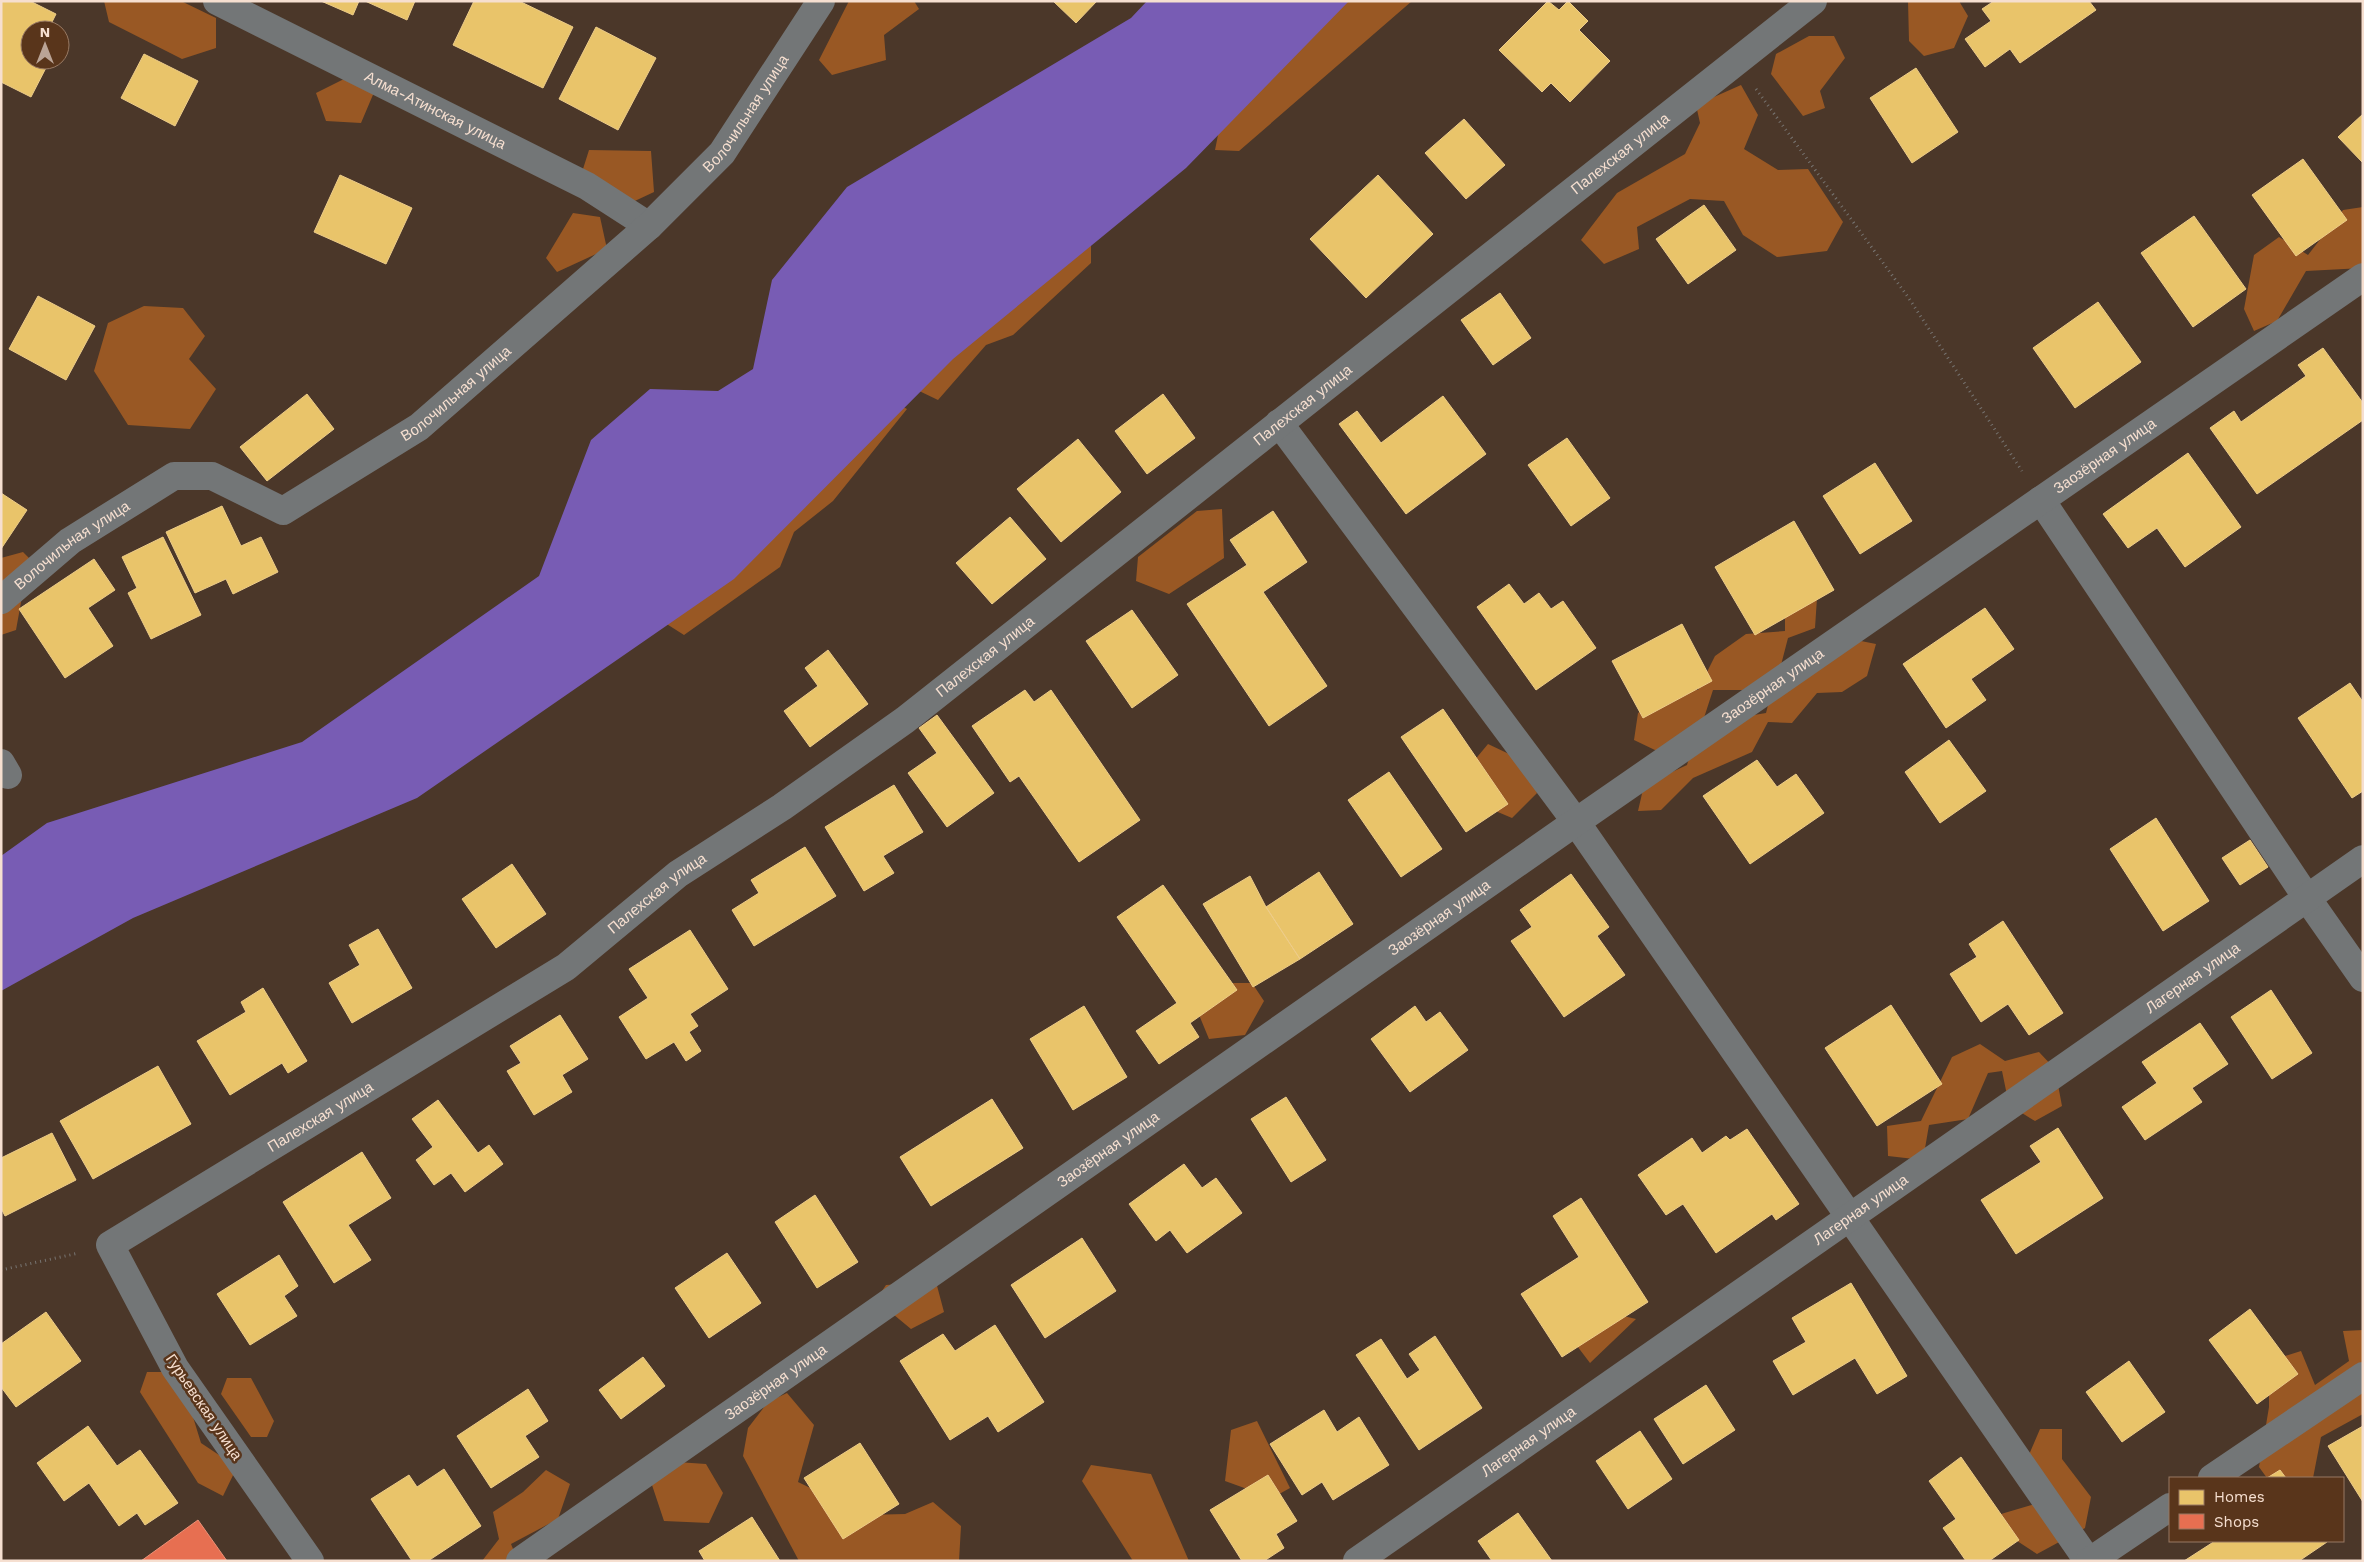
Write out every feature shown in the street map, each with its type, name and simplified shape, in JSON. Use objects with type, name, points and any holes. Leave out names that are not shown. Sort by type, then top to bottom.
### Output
[{"type":"street","name":"Алма-Атинская улица","points":[[217,1],[587,186],[649,226]]},
{"type":"street","name":"Волочильная улица","points":[[1,600],[70,541],[174,476],[212,476],[283,511],[419,427],[649,226],[722,153],[820,1]]},
{"type":"street","name":"Палехская улица","points":[[110,1246],[566,967],[678,874],[782,807],[905,720],[1814,1]]},
{"type":"street","name":"Заозёрная улица","points":[[520,1561],[1576,822],[2363,277]]},
{"type":"street","points":[[1279,423],[1576,822],[2089,1561],[2169,1508]]},
{"type":"street","points":[[2041,500],[2307,898],[2363,978]]},
{"type":"street","name":"Лагерная улица","points":[[1357,1561],[1850,1219],[2363,859]]},
{"type":"street","name":"Гурьевская улица","points":[[110,1246],[175,1368],[310,1561]]},
{"type":"street","points":[[2213,1477],[2363,1376]]},
{"type":"path","points":[[1736,62],[1908,296],[2041,500]]},
{"type":"path","points":[[1,1270],[110,1246]]},
{"type":"shaded area","points":[[104,1],[181,1],[216,18],[216,48],[182,59],[109,22]]},
{"type":"shaded area","points":[[849,1],[914,1],[919,9],[884,35],[886,60],[832,75],[819,60]]},
{"type":"shaded area","points":[[1147,1],[1349,1],[1186,168],[953,359],[734,579],[417,798],[133,918],[1,991],[1,856],[47,823],[302,742],[539,576],[591,440],[650,389],[718,391],[753,369],[772,280],[847,187],[1131,18]]},
{"type":"shaded area","points":[[1332,1],[1412,1],[1239,151],[1215,150],[1222,115]]},
{"type":"shaded area","points":[[1908,1],[1959,1],[1968,16],[1954,48],[1924,56],[1909,41]]},
{"type":"shaded area","points":[[1809,36],[1834,36],[1845,58],[1820,91],[1825,108],[1803,116],[1771,74],[1776,54]]},
{"type":"shaded area","points":[[348,77],[375,90],[361,123],[326,121],[316,93]]},
{"type":"shaded area","points":[[1741,85],[1758,115],[1744,149],[1778,170],[1808,169],[1843,222],[1827,251],[1777,257],[1743,235],[1724,201],[1690,199],[1637,227],[1639,249],[1604,264],[1581,240],[1617,193],[1685,154],[1700,123],[1696,105]]},
{"type":"shaded area","points":[[589,150],[651,151],[654,192],[622,207],[583,169]]},
{"type":"shaded area","points":[[2363,207],[2363,268],[2306,271],[2277,321],[2254,331],[2244,309],[2254,255],[2279,237],[2308,255],[2343,210]]},
{"type":"shaded area","points":[[573,213],[600,217],[607,249],[557,272],[546,258]]},
{"type":"shaded area","points":[[1091,222],[1091,263],[1013,335],[986,345],[938,400],[913,388]]},
{"type":"shaded area","points":[[144,306],[183,308],[205,336],[189,359],[216,389],[190,429],[128,425],[94,371],[108,323]]},
{"type":"shaded area","points":[[886,398],[907,409],[833,501],[794,532],[780,567],[684,635],[662,621]]},
{"type":"shaded area","points":[[1222,509],[1224,558],[1169,594],[1136,581],[1138,557],[1197,511]]},
{"type":"shaded area","points":[[23,552],[29,558],[16,630],[1,635],[1,558]]},
{"type":"shaded area","points":[[1817,598],[1815,628],[1788,638],[1781,665],[1743,690],[1713,690],[1702,724],[1657,751],[1634,740],[1638,713],[1676,689],[1698,690],[1715,656],[1746,634],[1785,631],[1785,601]]},
{"type":"shaded area","points":[[1851,639],[1876,644],[1867,676],[1842,692],[1817,693],[1792,723],[1768,722],[1752,752],[1693,778],[1661,810],[1638,811],[1644,785],[1687,765],[1693,745],[1736,718],[1766,713],[1774,682]]},
{"type":"shaded area","points":[[1488,744],[1526,762],[1537,793],[1512,818],[1486,807],[1473,762]]},
{"type":"shaded area","points":[[1218,983],[1252,983],[1264,1001],[1245,1035],[1209,1039],[1197,1010]]},
{"type":"shaded area","points":[[1980,1044],[2005,1061],[2039,1052],[2055,1069],[2062,1106],[2035,1121],[2009,1105],[2002,1071],[1988,1073],[1968,1119],[1929,1125],[1923,1160],[1888,1156],[1887,1126],[1921,1121],[1952,1057]]},
{"type":"shaded area","points":[[936,1282],[944,1312],[911,1329],[876,1300],[886,1285]]},
{"type":"shaded area","points":[[1590,1308],[1636,1319],[1590,1363],[1568,1334]]},
{"type":"shaded area","points":[[2363,1330],[2363,1414],[2321,1437],[2313,1477],[2266,1477],[2259,1467],[2269,1407],[2269,1361],[2301,1351],[2315,1385],[2349,1361],[2343,1331]]},
{"type":"shaded area","points":[[147,1372],[166,1372],[189,1404],[201,1443],[237,1467],[223,1496],[198,1483],[140,1392]]},
{"type":"shaded area","points":[[227,1378],[251,1378],[274,1421],[267,1437],[251,1437],[221,1394]]},
{"type":"shaded area","points":[[787,1393],[814,1425],[798,1482],[866,1515],[905,1514],[933,1502],[961,1526],[959,1561],[799,1561],[743,1456],[748,1428],[768,1402]]},
{"type":"shaded area","points":[[1257,1421],[1290,1488],[1272,1498],[1225,1481],[1231,1430]]},
{"type":"shaded area","points":[[2040,1429],[2062,1429],[2062,1459],[2091,1497],[2085,1528],[2037,1554],[2008,1535],[2001,1514],[2042,1502],[2028,1457]]},
{"type":"shaded area","points":[[677,1462],[706,1464],[723,1493],[709,1523],[664,1521],[651,1482]]},
{"type":"shaded area","points":[[1091,1465],[1151,1474],[1189,1561],[1133,1561],[1082,1481]]},
{"type":"shaded area","points":[[546,1470],[570,1484],[558,1519],[511,1544],[518,1561],[482,1561],[499,1539],[493,1512],[523,1492]]},
{"type":"building: Homes","points":[[1,1],[30,1],[56,14],[53,20],[20,20],[20,70],[45,70],[31,97],[1,82]]},
{"type":"building: Homes","points":[[321,1],[359,1],[353,15]]},
{"type":"building: Homes","points":[[365,1],[415,1],[407,20]]},
{"type":"building: Homes","points":[[474,1],[519,1],[573,27],[543,88],[453,45]]},
{"type":"building: Homes","points":[[1053,1],[1097,1],[1076,23]]},
{"type":"building: Homes","points":[[1548,1],[1559,10],[1568,1],[1588,21],[1579,30],[1610,61],[1570,102],[1551,83],[1542,92],[1499,50]]},
{"type":"building: Homes","points":[[1994,1],[2089,1],[2096,10],[2020,63],[2010,49],[1985,67],[1965,39],[1991,21],[1982,9]]},
{"type":"building: Homes","points":[[596,27],[656,58],[618,130],[559,99]]},
{"type":"building: Homes","points":[[144,54],[198,81],[175,126],[121,98]]},
{"type":"building: Homes","points":[[1916,68],[1958,132],[1912,163],[1870,98]]},
{"type":"building: Homes","points":[[2363,114],[2363,163],[2338,137]]},
{"type":"building: Homes","points":[[1464,119],[1505,165],[1466,199],[1425,153]]},
{"type":"building: Homes","points":[[2303,159],[2347,220],[2296,256],[2252,195]]},
{"type":"building: Homes","points":[[340,175],[412,208],[386,264],[314,232]]},
{"type":"building: Homes","points":[[1378,175],[1433,234],[1366,298],[1310,239]]},
{"type":"building: Homes","points":[[1704,205],[1736,250],[1688,284],[1656,239]]},
{"type":"building: Homes","points":[[2194,216],[2246,289],[2193,327],[2141,253]]},
{"type":"building: Homes","points":[[1500,293],[1531,338],[1493,365],[1461,320]]},
{"type":"building: Homes","points":[[38,296],[95,326],[66,380],[9,349]]},
{"type":"building: Homes","points":[[2098,302],[2141,362],[2075,408],[2033,348]]},
{"type":"building: Homes","points":[[2323,348],[2363,403],[2363,420],[2257,494],[2210,428],[2234,411],[2241,422],[2306,376],[2298,365]]},
{"type":"building: Homes","points":[[307,394],[334,429],[267,481],[240,447]]},
{"type":"building: Homes","points":[[1163,394],[1195,438],[1147,474],[1115,431]]},
{"type":"building: Homes","points":[[1443,396],[1486,454],[1406,514],[1339,424],[1357,411],[1381,443]]},
{"type":"building: Homes","points":[[1567,438],[1610,498],[1571,526],[1528,465]]},
{"type":"building: Homes","points":[[1078,439],[1121,492],[1061,542],[1017,489]]},
{"type":"building: Homes","points":[[2188,453],[2241,527],[2185,567],[2157,528],[2128,548],[2103,514]]},
{"type":"building: Homes","points":[[1875,463],[1912,521],[1860,554],[1823,496]]},
{"type":"building: Homes","points":[[1,493],[27,510],[1,549]]},
{"type":"building: Homes","points":[[222,506],[241,546],[261,537],[278,572],[233,594],[226,579],[195,593],[166,532]]},
{"type":"building: Homes","points":[[1273,511],[1307,562],[1263,592],[1327,686],[1269,726],[1187,604],[1247,565],[1230,540]]},
{"type":"building: Homes","points":[[1010,517],[1046,559],[992,604],[956,563]]},
{"type":"building: Homes","points":[[1794,521],[1834,590],[1755,635],[1715,567]]},
{"type":"building: Homes","points":[[163,537],[201,615],[151,639],[128,593],[137,588],[122,557]]},
{"type":"building: Homes","points":[[94,559],[115,590],[88,608],[113,646],[65,678],[19,609]]},
{"type":"building: Homes","points":[[1509,584],[1524,604],[1539,593],[1551,609],[1563,601],[1596,648],[1536,690],[1477,607]]},
{"type":"building: Homes","points":[[1985,608],[2014,649],[1971,679],[1986,700],[1946,728],[1903,664]]},
{"type":"building: Homes","points":[[1132,610],[1178,675],[1132,708],[1086,641]]},
{"type":"building: Homes","points":[[1682,624],[1712,681],[1643,718],[1612,661]]},
{"type":"building: Homes","points":[[828,650],[868,704],[810,747],[784,711],[818,686],[805,668]]},
{"type":"building: Homes","points":[[2350,683],[2363,702],[2363,791],[2352,798],[2298,718]]},
{"type":"building: Homes","points":[[1025,690],[1034,702],[1051,690],[1140,820],[1079,862],[1019,776],[1010,782],[972,726]]},
{"type":"building: Homes","points":[[1443,709],[1508,804],[1466,832],[1401,737]]},
{"type":"building: Homes","points":[[937,715],[994,793],[947,827],[908,773],[937,753],[919,728]]},
{"type":"building: Homes","points":[[1949,740],[1986,791],[1940,823],[1905,772]]},
{"type":"building: Homes","points":[[1757,760],[1777,787],[1796,774],[1824,813],[1750,864],[1703,796]]},
{"type":"building: Homes","points":[[1389,772],[1442,849],[1401,877],[1348,800]]},
{"type":"building: Homes","points":[[894,785],[923,832],[883,856],[894,873],[864,891],[825,827]]},
{"type":"building: Homes","points":[[2156,818],[2209,901],[2163,931],[2110,849]]},
{"type":"building: Homes","points":[[2250,840],[2268,867],[2240,885],[2222,858]]},
{"type":"building: Homes","points":[[805,847],[836,896],[754,946],[732,910],[759,893],[751,880]]},
{"type":"building: Homes","points":[[512,864],[546,914],[496,948],[462,899]]},
{"type":"building: Homes","points":[[1319,872],[1353,924],[1300,959],[1266,907]]},
{"type":"building: Homes","points":[[1571,874],[1609,927],[1597,936],[1625,975],[1564,1017],[1511,941],[1532,927],[1520,910]]},
{"type":"building: Homes","points":[[1250,876],[1266,907],[1300,959],[1253,987],[1203,904]]},
{"type":"building: Homes","points":[[1163,885],[1237,990],[1190,1023],[1199,1037],[1159,1064],[1136,1031],[1177,1003],[1117,917]]},
{"type":"building: Homes","points":[[2003,921],[2063,1013],[2029,1035],[2008,1004],[1981,1022],[1950,974],[1977,957],[1969,944]]},
{"type":"building: Homes","points":[[378,929],[412,988],[352,1023],[329,983],[360,965],[349,945]]},
{"type":"building: Homes","points":[[690,930],[728,989],[690,1014],[698,1026],[689,1032],[701,1051],[686,1061],[674,1042],[646,1059],[619,1017],[648,998],[629,969]]},
{"type":"building: Homes","points":[[263,988],[307,1061],[288,1073],[282,1063],[230,1095],[197,1041],[246,1012],[241,1002]]},
{"type":"building: Homes","points":[[2271,990],[2312,1053],[2272,1079],[2231,1017]]},
{"type":"building: Homes","points":[[1891,1005],[1942,1084],[1877,1126],[1825,1048]]},
{"type":"building: Homes","points":[[1084,1006],[1127,1077],[1073,1110],[1030,1039]]},
{"type":"building: Homes","points":[[1415,1006],[1426,1022],[1440,1012],[1468,1050],[1410,1092],[1371,1039]]},
{"type":"building: Homes","points":[[560,1015],[588,1059],[562,1075],[572,1092],[534,1115],[507,1071],[521,1063],[510,1046]]},
{"type":"building: Homes","points":[[2200,1023],[2228,1064],[2192,1088],[2202,1102],[2145,1140],[2122,1107],[2157,1083],[2142,1062]]},
{"type":"building: Homes","points":[[158,1066],[191,1124],[93,1179],[60,1121]]},
{"type":"building: Homes","points":[[1286,1097],[1326,1160],[1291,1182],[1251,1119]]},
{"type":"building: Homes","points":[[992,1099],[1023,1148],[931,1206],[900,1157]]},
{"type":"building: Homes","points":[[438,1100],[478,1153],[489,1145],[503,1164],[465,1192],[451,1173],[434,1185],[416,1160],[433,1147],[412,1119]]},
{"type":"building: Homes","points":[[2058,1128],[2103,1198],[2016,1254],[1981,1200],[2041,1162],[2030,1146]]},
{"type":"building: Homes","points":[[1747,1129],[1799,1204],[1776,1220],[1772,1214],[1716,1253],[1683,1204],[1666,1215],[1638,1175],[1692,1138],[1702,1153],[1726,1136],[1730,1140]]},
{"type":"building: Homes","points":[[52,1133],[76,1180],[5,1216],[1,1208],[1,1158]]},
{"type":"building: Homes","points":[[362,1152],[391,1198],[348,1225],[371,1260],[334,1283],[283,1202]]},
{"type":"building: Homes","points":[[1184,1164],[1202,1188],[1216,1178],[1242,1213],[1187,1253],[1170,1230],[1156,1241],[1129,1204]]},
{"type":"building: Homes","points":[[815,1195],[858,1262],[817,1288],[775,1222]]},
{"type":"building: Homes","points":[[1581,1198],[1648,1302],[1562,1357],[1521,1294],[1579,1257],[1553,1216]]},
{"type":"building: Homes","points":[[1082,1238],[1116,1291],[1045,1338],[1011,1285]]},
{"type":"building: Homes","points":[[727,1253],[761,1303],[709,1338],[675,1288]]},
{"type":"building: Homes","points":[[279,1255],[298,1286],[284,1296],[297,1316],[250,1345],[217,1294]]},
{"type":"building: Homes","points":[[1851,1283],[1907,1376],[1877,1394],[1855,1358],[1793,1395],[1773,1361],[1806,1342],[1792,1318]]},
{"type":"building: Homes","points":[[2250,1309],[2298,1374],[2257,1404],[2209,1340]]},
{"type":"building: Homes","points":[[46,1312],[81,1361],[16,1407],[1,1387],[1,1344]]},
{"type":"building: Homes","points":[[995,1325],[1044,1402],[998,1432],[988,1416],[950,1440],[900,1361],[943,1334],[955,1351]]},
{"type":"building: Homes","points":[[1435,1336],[1482,1408],[1419,1450],[1356,1355],[1381,1339],[1407,1379],[1420,1370],[1409,1354]]},
{"type":"building: Homes","points":[[643,1357],[665,1386],[621,1419],[599,1390]]},
{"type":"building: Homes","points":[[2129,1361],[2165,1412],[2122,1442],[2086,1392]]},
{"type":"building: Homes","points":[[1706,1385],[1735,1430],[1683,1464],[1654,1419]]},
{"type":"building: Homes","points":[[528,1389],[548,1421],[525,1436],[539,1457],[491,1488],[457,1436]]},
{"type":"building: Homes","points":[[1324,1410],[1337,1432],[1359,1417],[1389,1465],[1333,1500],[1322,1482],[1302,1495],[1270,1444]]},
{"type":"building: Homes","points":[[88,1426],[117,1466],[140,1450],[178,1503],[145,1525],[137,1513],[119,1526],[89,1483],[64,1501],[37,1463]]},
{"type":"building: Homes","points":[[2363,1426],[2363,1502],[2328,1446]]},
{"type":"building: Homes","points":[[1640,1431],[1672,1479],[1628,1509],[1596,1461]]},
{"type":"building: Homes","points":[[860,1443],[899,1504],[843,1539],[804,1478]]},
{"type":"building: Homes","points":[[1961,1457],[2019,1540],[1989,1561],[1966,1561],[1943,1528],[1956,1519],[1929,1481]]},
{"type":"building: Homes","points":[[444,1469],[481,1526],[428,1561],[412,1561],[371,1499],[409,1475],[417,1487]]},
{"type":"building: Homes","points":[[2280,1470],[2285,1477],[2269,1477]]},
{"type":"building: Homes","points":[[1268,1475],[1297,1521],[1276,1534],[1284,1548],[1264,1561],[1242,1561],[1210,1510]]},
{"type":"building: Homes","points":[[1518,1513],[1552,1561],[1492,1561],[1478,1541]]},
{"type":"building: Homes","points":[[752,1517],[780,1561],[705,1561],[699,1551]]},
{"type":"building: Homes","points":[[2213,1542],[2327,1542],[2299,1561],[2184,1561]]},
{"type":"building: Shops","points":[[198,1520],[227,1561],[141,1561]]}]
